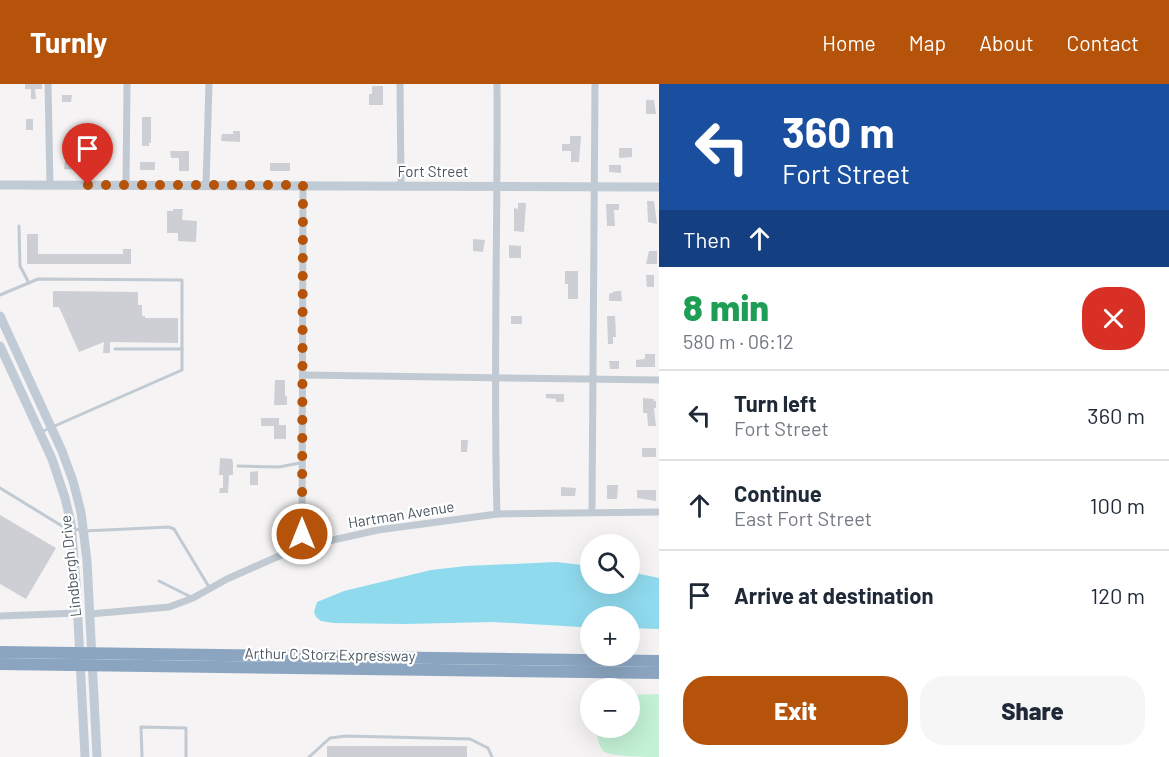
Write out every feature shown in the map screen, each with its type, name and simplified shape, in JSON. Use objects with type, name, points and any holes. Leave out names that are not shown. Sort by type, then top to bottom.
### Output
[{"type":"highway","name":"Arthur C Storz Expressway","points":[[0,652],[87,660],[659,673]]},
{"type":"highway","name":"Arthur C Storz Expressway","points":[[0,663],[87,660],[659,661]]},
{"type":"street","points":[[48,84],[50,185]]},
{"type":"street","points":[[126,185],[128,84]]},
{"type":"street","points":[[206,185],[208,84]]},
{"type":"street","points":[[400,84],[401,185]]},
{"type":"street","points":[[497,84],[497,514]]},
{"type":"street","points":[[592,512],[596,84]]},
{"type":"street","name":"Fort Street","points":[[0,185],[659,187]]},
{"type":"street","points":[[302,548],[303,185]]},
{"type":"street","name":"Lindbergh Drive","points":[[0,316],[73,481],[84,531],[90,614],[85,757]]},
{"type":"street","name":"Lindbergh Drive","points":[[0,345],[60,480],[72,528],[78,613],[87,660],[98,757]]},
{"type":"street","points":[[303,375],[659,380]]},
{"type":"street","name":"Hartman Avenue","points":[[90,614],[169,607],[193,598],[255,565],[302,548],[378,530],[497,514],[659,512]]},
{"type":"street","points":[[0,616],[78,613]]},
{"type":"lane","points":[[20,226],[20,266],[29,283]]},
{"type":"lane","points":[[0,295],[38,279],[182,280],[182,370],[39,432]]},
{"type":"lane","points":[[115,350],[182,350]]},
{"type":"lane","points":[[238,466],[279,466],[302,462]]},
{"type":"lane","points":[[0,488],[59,525],[84,531],[169,527],[174,529],[210,589]]},
{"type":"lane","points":[[159,581],[193,598]]},
{"type":"lane","points":[[142,757],[141,727],[186,728],[186,757]]},
{"type":"lane","points":[[309,757],[330,738],[346,736],[470,739],[488,748],[492,757]]},
{"type":"green space","points":[[659,694],[659,757],[621,756],[603,751],[598,738],[640,738],[640,695]]},
{"type":"water","points":[[556,562],[580,565],[580,594],[640,594],[640,574],[659,578],[659,629],[640,628],[640,606],[580,606],[580,627],[493,622],[334,623],[321,621],[314,612],[317,602],[344,591],[431,570]]},
{"type":"building","points":[[25,84],[42,84],[42,89],[35,89],[36,99],[31,99],[31,89],[25,89]]},
{"type":"building","points":[[372,86],[383,86],[383,105],[369,105]]},
{"type":"building","points":[[62,95],[72,95],[71,102],[62,102]]},
{"type":"building","points":[[646,100],[654,100],[656,114],[646,114]]},
{"type":"building","points":[[142,117],[151,117],[149,146],[142,146]]},
{"type":"building","points":[[26,119],[33,119],[33,130],[26,130]]},
{"type":"building","points":[[233,131],[240,131],[240,142],[221,141],[222,134],[233,134]]},
{"type":"building","points":[[570,136],[581,136],[579,162],[571,162],[571,151],[562,151],[562,144],[570,144]]},
{"type":"building","points":[[619,148],[632,148],[632,157],[619,158]]},
{"type":"building","points":[[170,151],[189,151],[189,171],[179,171],[179,158],[171,158]]},
{"type":"building","points":[[66,152],[73,152],[73,163],[78,163],[78,170],[64,169]]},
{"type":"building","points":[[140,162],[155,162],[155,170],[140,170]]},
{"type":"building","points":[[270,163],[290,163],[290,171],[270,171]]},
{"type":"building","points":[[609,165],[621,165],[621,173],[609,172]]},
{"type":"building","points":[[647,201],[654,201],[657,224],[648,222]]},
{"type":"building","points":[[518,203],[526,203],[524,232],[514,231],[514,208],[518,209]]},
{"type":"building","points":[[606,204],[619,204],[619,210],[614,210],[615,226],[607,226]]},
{"type":"building","points":[[173,209],[183,209],[182,220],[197,221],[196,242],[178,241],[178,233],[167,233],[167,211],[173,211]]},
{"type":"building","points":[[27,234],[38,234],[38,254],[123,254],[123,249],[131,249],[131,264],[27,264]]},
{"type":"building","points":[[473,239],[485,240],[483,252],[473,251]]},
{"type":"building","points":[[509,245],[521,246],[521,258],[509,258]]},
{"type":"building","points":[[649,251],[657,251],[657,264],[646,264]]},
{"type":"building","points":[[565,271],[578,271],[578,299],[568,299]]},
{"type":"building","points":[[646,275],[654,275],[654,287],[647,287]]},
{"type":"building","points":[[53,291],[138,292],[138,305],[142,305],[142,316],[145,318],[178,318],[178,343],[110,342],[110,353],[103,353],[104,342],[79,352],[59,307],[53,307]]},
{"type":"building","points":[[621,291],[622,301],[609,301],[609,294]]},
{"type":"building","points":[[511,316],[522,316],[522,324],[511,324]]},
{"type":"building","points":[[607,316],[615,316],[616,337],[613,337],[613,344],[608,344]]},
{"type":"building","points":[[645,354],[655,354],[655,367],[636,367],[636,360],[645,359]]},
{"type":"building","points":[[609,361],[619,361],[619,369],[610,369]]},
{"type":"building","points":[[275,380],[285,380],[287,405],[274,405]]},
{"type":"building","points":[[546,394],[564,394],[564,402],[546,398]]},
{"type":"building","points":[[643,398],[656,401],[656,408],[654,408],[656,426],[648,426],[647,413],[643,413]]},
{"type":"building","points":[[261,418],[279,418],[279,425],[286,425],[286,439],[274,439],[274,426],[261,426]]},
{"type":"building","points":[[461,440],[468,440],[467,452],[461,452]]},
{"type":"building","points":[[642,448],[656,448],[656,457],[642,457]]},
{"type":"building","points":[[220,458],[232,459],[233,463],[233,475],[229,475],[228,493],[219,493],[220,488],[223,488],[223,475],[219,475]]},
{"type":"building","points":[[258,471],[258,485],[250,485],[250,472]]},
{"type":"building","points":[[607,485],[618,485],[617,499],[607,499]]},
{"type":"building","points":[[561,487],[576,488],[575,496],[561,496]]},
{"type":"building","points":[[637,490],[656,490],[656,501],[637,498]]},
{"type":"building","points":[[0,515],[56,548],[26,599],[0,584]]},
{"type":"building","points":[[327,746],[467,746],[467,757],[327,757]]},
{"type":"route","points":[[88,185],[303,185],[302,534]]}]
